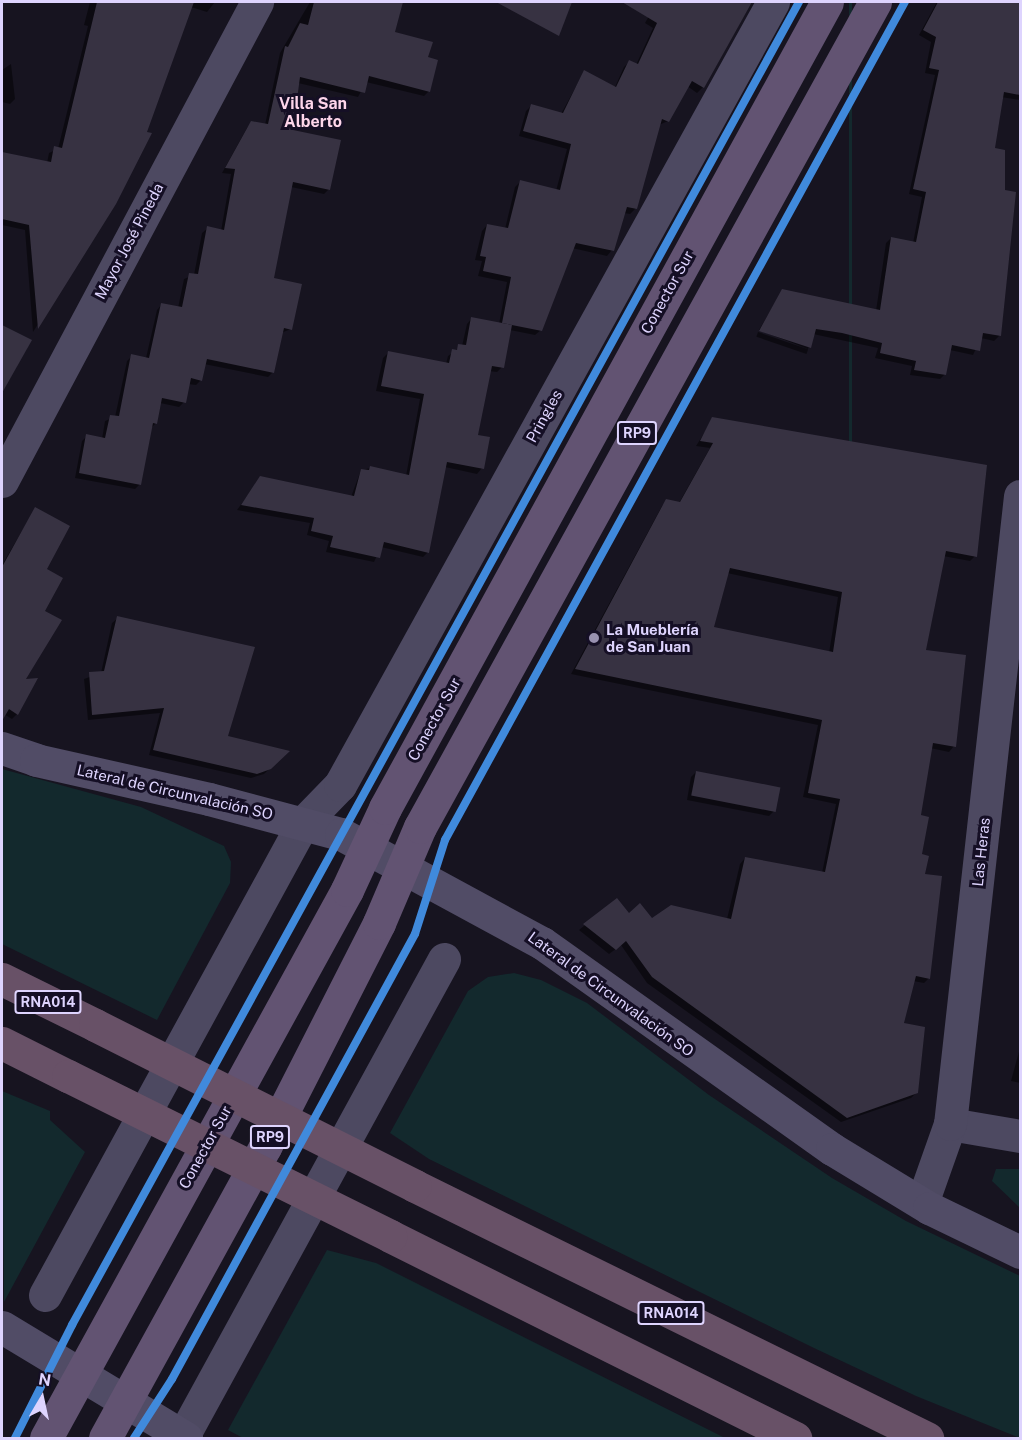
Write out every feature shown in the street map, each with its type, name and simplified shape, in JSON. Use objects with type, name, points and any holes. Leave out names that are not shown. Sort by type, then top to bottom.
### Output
[{"type":"highway","name":"RNA014","points":[[2,979],[927,1438]]},
{"type":"highway","points":[[2,1043],[795,1438]]},
{"type":"main road","name":"Conector Sur","points":[[46,1438],[367,848],[384,808],[827,2]]},
{"type":"main road","name":"RP9","points":[[105,1438],[265,1147],[404,868],[420,827],[874,2]]},
{"type":"street","name":"Mayor José Pineda","points":[[2,481],[257,2]]},
{"type":"street","name":"Pringles","points":[[45,1295],[303,823],[340,785],[773,2]]},
{"type":"street","name":"Las Heras","points":[[922,1203],[950,1124],[1017,565],[1020,496]]},
{"type":"street","name":"Lateral de Circunvalación SO","points":[[2,748],[46,763],[342,834],[542,943],[822,1143],[922,1203],[1020,1252]]},
{"type":"street","points":[[2,1326],[184,1438],[444,959]]},
{"type":"street","points":[[950,1124],[1020,1136]]},
{"type":"green space","points":[[849,2],[852,2],[852,923],[849,923]]},
{"type":"green space","points":[[2,769],[141,807],[224,846],[231,862],[230,883],[157,1020],[2,944]]},
{"type":"green space","points":[[514,973],[541,980],[587,1003],[709,1095],[832,1178],[906,1221],[1020,1276],[1020,1438],[916,1396],[814,1348],[429,1159],[390,1133],[468,991],[488,977]]},
{"type":"green space","points":[[2,1091],[50,1111],[50,1120],[85,1152],[4,1302]]},
{"type":"green space","points":[[996,1169],[1020,1169],[1020,1208],[992,1181]]},
{"type":"green space","points":[[327,1250],[376,1263],[725,1438],[243,1438],[228,1430]]},
{"type":"building","points":[[97,2],[194,2],[147,132],[152,133],[116,204],[38,329],[29,225],[2,219],[2,152],[51,162],[54,146],[62,148]]},
{"type":"building","points":[[314,2],[403,2],[395,32],[433,42],[428,57],[438,60],[430,92],[369,76],[365,93],[300,77],[293,130],[341,140],[330,190],[293,182],[274,278],[302,284],[292,330],[284,328],[274,373],[207,359],[202,381],[191,378],[186,403],[162,398],[157,424],[153,423],[141,485],[79,473],[86,434],[105,438],[110,415],[119,416],[131,354],[149,358],[161,303],[182,307],[189,273],[198,274],[207,226],[224,230],[235,169],[225,168],[251,121],[268,124],[285,46],[288,47],[300,23],[308,25]]},
{"type":"building","points":[[496,2],[572,2],[559,36]]},
{"type":"building","points":[[622,2],[752,2],[704,88],[692,81],[669,122],[662,119],[637,209],[627,207],[614,251],[576,243],[542,331],[502,323],[511,277],[483,271],[486,257],[480,256],[487,224],[508,228],[520,180],[560,190],[571,144],[523,131],[531,104],[563,113],[584,70],[616,87],[629,60],[638,64],[657,23]]},
{"type":"building","points":[[938,2],[1020,2],[1020,95],[1004,92],[995,148],[1005,150],[1005,190],[1016,192],[1001,336],[983,333],[980,351],[952,345],[946,375],[914,370],[916,361],[880,353],[882,343],[842,333],[816,329],[811,348],[759,331],[782,289],[880,310],[891,237],[916,242],[926,192],[913,189],[939,70],[929,68],[936,37],[923,30]]},
{"type":"building","points":[[471,317],[512,325],[504,368],[492,366],[478,435],[490,437],[484,469],[447,462],[429,553],[384,542],[380,558],[330,547],[333,536],[311,531],[314,518],[241,505],[260,476],[354,496],[361,469],[369,470],[370,466],[409,475],[424,394],[381,386],[388,351],[449,363],[452,349],[457,350],[458,344],[466,345]]},
{"type":"building","points":[[2,325],[32,340],[2,393]]},
{"type":"building","points":[[712,417],[987,465],[977,557],[946,551],[926,650],[966,655],[956,747],[933,743],[921,815],[929,817],[922,854],[929,856],[925,874],[942,876],[930,979],[916,976],[904,1023],[925,1027],[918,1093],[847,1118],[652,977],[626,941],[616,950],[583,924],[617,898],[629,913],[640,903],[652,918],[671,905],[731,919],[745,857],[825,872],[840,799],[808,793],[822,720],[575,669],[666,499],[680,502],[713,443],[700,441]],"holes":[[[730,568],[842,592],[833,652],[714,627]]]},
{"type":"building","points":[[35,507],[70,526],[47,569],[63,578],[45,611],[62,620],[26,679],[38,678],[18,715],[9,709],[2,721],[2,567]]},
{"type":"building","points":[[117,616],[255,647],[228,736],[290,751],[271,769],[257,774],[153,750],[164,708],[92,715],[89,672],[104,671]]},
{"type":"building","points":[[696,771],[780,787],[776,812],[691,796]]},
{"type":"cycle path","points":[[15,1438],[72,1325],[799,2]]},
{"type":"cycle path","points":[[134,1438],[172,1379],[415,934],[445,840],[905,2]]},
{"type":"place","name":"La Mueblería de San Juan","points":[[594,638]]},
{"type":"district","name":"Villa San Alberto","points":[[313,113]]}]
